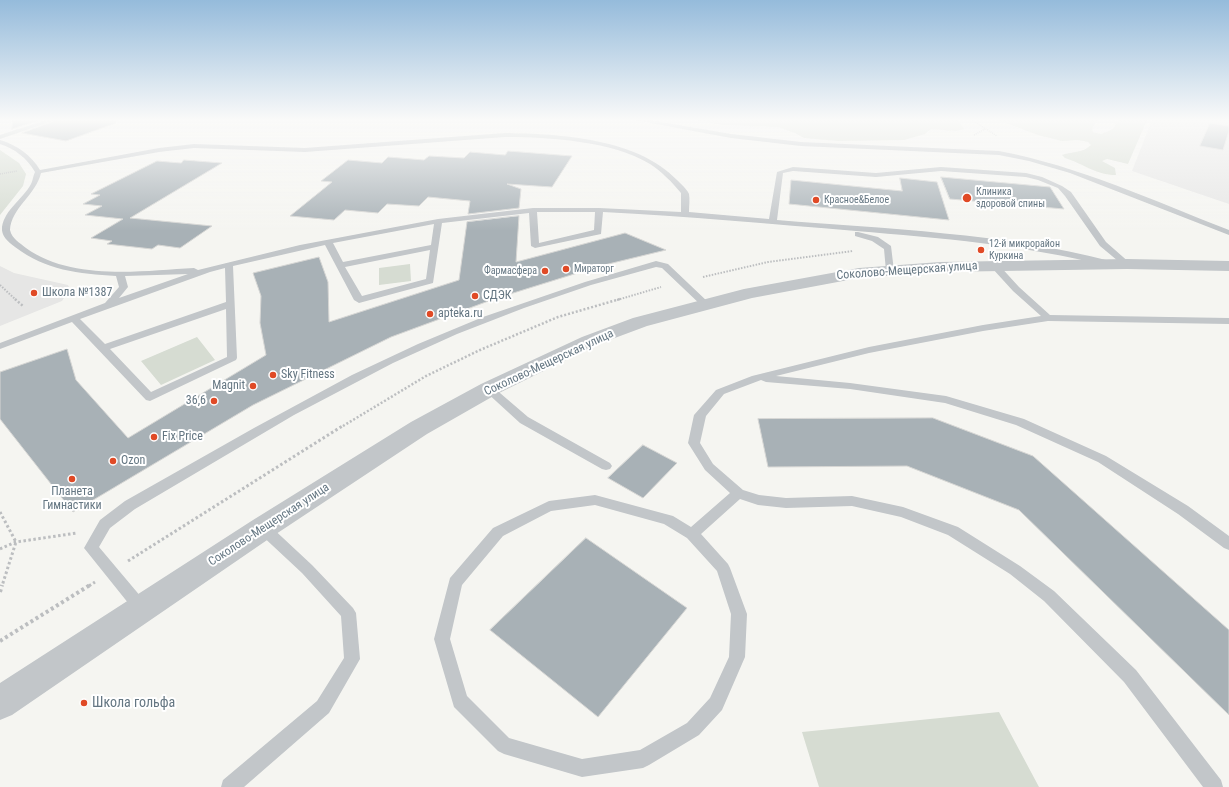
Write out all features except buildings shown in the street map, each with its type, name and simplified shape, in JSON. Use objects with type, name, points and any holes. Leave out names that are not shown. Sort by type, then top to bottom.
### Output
[{"type":"street","name":"Соколово-Мещерская улица","points":[[0,703],[263,528],[419,428],[489,389],[590,341],[640,322],[758,292],[827,278],[890,271],[940,267],[995,266],[1229,266]]},
{"type":"lane","points":[[27,157],[38,172]]},
{"type":"lane","points":[[38,172],[122,157]]},
{"type":"lane","points":[[641,157],[664,170],[685,193],[684,214]]},
{"type":"lane","points":[[1018,157],[1072,172],[1229,233]]},
{"type":"lane","points":[[773,221],[780,172],[793,169],[876,175],[941,169],[1026,175],[1040,178],[1060,187],[1068,194],[1103,244],[1120,265]]},
{"type":"lane","points":[[38,172],[35,183],[7,223],[6,232],[10,240],[38,260],[73,270],[120,274],[207,270]]},
{"type":"lane","points":[[533,210],[536,246],[598,232],[599,210]]},
{"type":"lane","points":[[0,346],[107,305],[207,270],[328,242],[438,221],[533,210],[599,210],[684,214],[964,238],[1072,254],[1120,265]]},
{"type":"lane","points":[[328,242],[358,300],[430,281],[438,221]]},
{"type":"lane","points":[[839,228],[875,239],[888,248],[890,271]]},
{"type":"lane","points":[[340,265],[435,247]]},
{"type":"lane","points":[[142,609],[91,548],[105,524],[130,505],[320,396],[389,361],[447,335],[536,300],[628,271],[656,264],[665,266],[706,305]]},
{"type":"lane","points":[[74,318],[150,397],[232,358],[229,265]]},
{"type":"lane","points":[[995,266],[1016,289],[1048,318]]},
{"type":"lane","points":[[107,305],[124,287],[120,274]]},
{"type":"lane","points":[[103,348],[230,304]]},
{"type":"lane","points":[[1214,787],[1130,676],[1049,596],[1015,570],[953,531],[903,512],[852,501],[786,503],[758,500],[738,493],[709,467],[694,443],[700,415],[720,392],[756,378],[869,350],[983,328],[1048,318],[1229,321]]},
{"type":"lane","points":[[756,378],[850,386],[946,400],[1020,422],[1102,459],[1183,510],[1229,544]]},
{"type":"lane","points":[[489,389],[524,420],[606,466]]},
{"type":"lane","points":[[692,534],[738,493]]},
{"type":"lane","points":[[595,500],[668,520],[692,534],[723,568],[739,614],[737,657],[716,704],[693,729],[643,759],[582,768],[504,745],[460,701],[442,639],[455,582],[498,532],[550,506],[595,500]]},
{"type":"lane","points":[[230,787],[323,707],[352,659],[348,613],[307,569],[263,528]]},
{"type":"path","points":[[0,284],[23,306]]},
{"type":"path","points":[[0,592],[16,542],[1,515]]},
{"type":"path","points":[[0,549],[16,542],[101,530]]},
{"type":"shaded area","points":[[0,157],[10,157],[19,163],[26,174],[23,186],[0,215]]},
{"type":"shaded area","points":[[1064,157],[1131,157],[1128,164],[1107,159],[1102,161],[1115,168],[1116,175],[1109,175],[1096,171]]},
{"type":"shaded area","points":[[1138,157],[1229,157],[1229,204],[1132,171]]},
{"type":"shaded area","points":[[410,264],[411,281],[379,285],[379,268]]},
{"type":"shaded area","name":"Школа №1387","points":[[0,266],[14,273],[68,285],[70,289],[62,301],[0,326]]},
{"type":"shaded area","points":[[197,337],[215,360],[161,385],[141,361]]},
{"type":"shaded area","points":[[999,712],[1039,787],[819,787],[802,732]]},
{"type":"place","name":"Клиника здоровой спины","points":[[967,198]]},
{"type":"place","name":"Красное&Белое","points":[[816,200]]},
{"type":"place","name":"12-й микрорайон Куркина","points":[[981,250]]},
{"type":"place","name":"Мираторг","points":[[566,269]]},
{"type":"place","name":"Фармасфера","points":[[545,271]]},
{"type":"place","name":"Школа №1387","points":[[34,293]]},
{"type":"place","name":"СДЭК","points":[[475,296]]},
{"type":"place","name":"apteka.ru","points":[[430,314]]},
{"type":"place","name":"Sky Fitness","points":[[273,375]]},
{"type":"place","name":"Magnit","points":[[253,386]]},
{"type":"place","name":"36,6","points":[[214,401]]},
{"type":"place","name":"Fix Price","points":[[154,437]]},
{"type":"place","name":"Ozon","points":[[113,461]]},
{"type":"place","name":"Планета Гимнастики","points":[[72,479]]},
{"type":"place","name":"Школа гольфа","points":[[84,703]]}]
